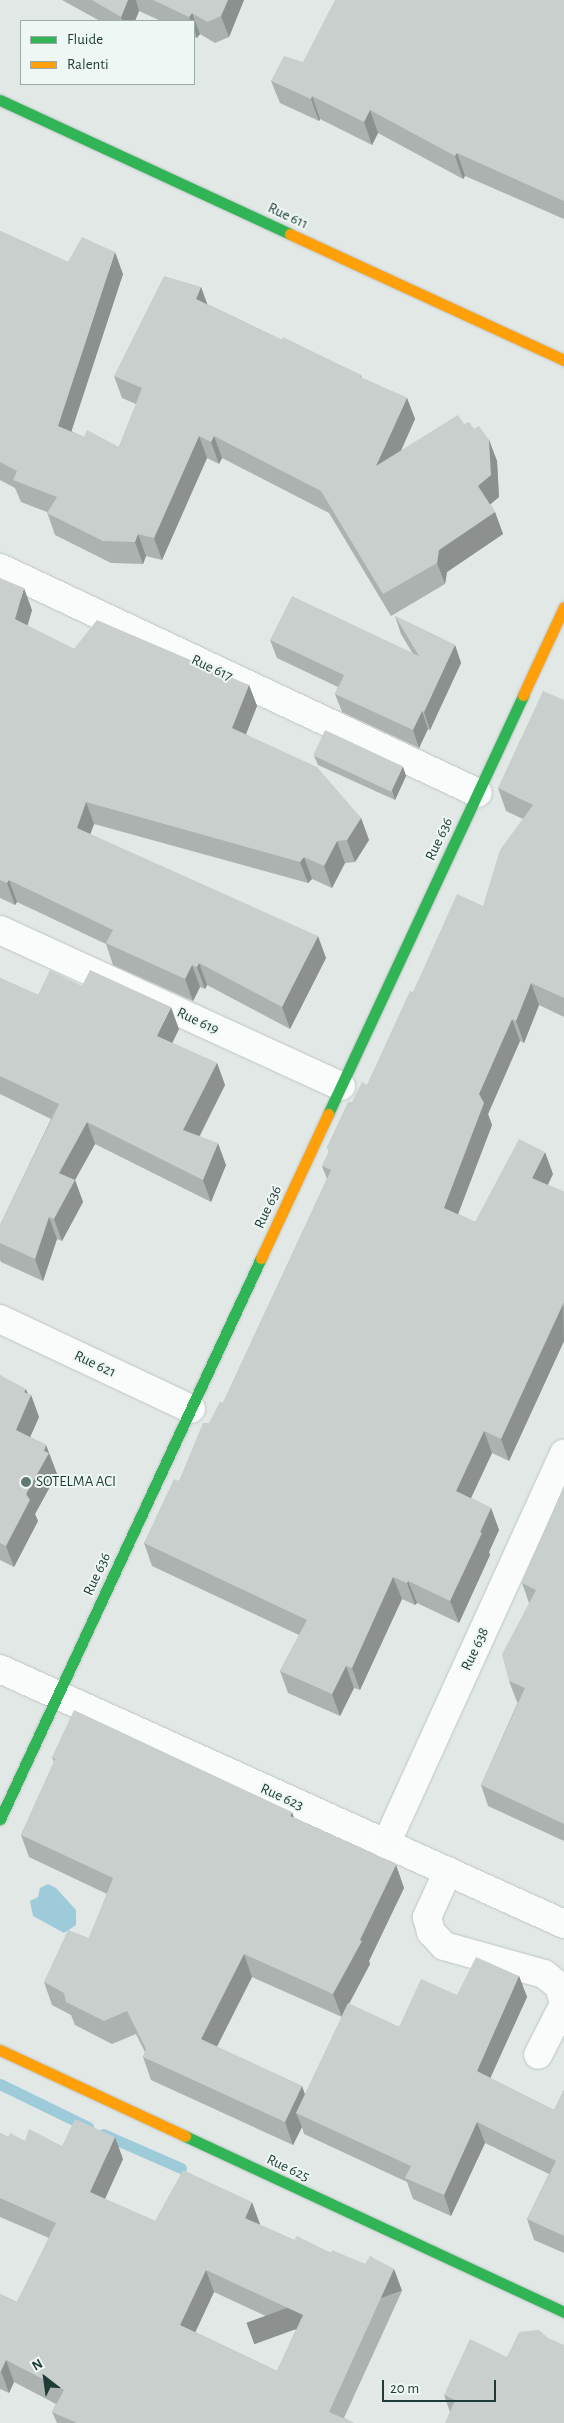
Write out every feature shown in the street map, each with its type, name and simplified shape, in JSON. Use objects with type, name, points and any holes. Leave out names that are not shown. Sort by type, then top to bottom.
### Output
[{"type":"street","name":"Rue 611","points":[[0,100],[564,360]]},
{"type":"street","name":"Rue 617","points":[[0,568],[478,793]]},
{"type":"street","name":"Rue 636","points":[[0,1819],[564,607]]},
{"type":"street","name":"Rue 619","points":[[0,930],[341,1086]]},
{"type":"street","name":"Rue 621","points":[[0,1319],[191,1408]]},
{"type":"street","name":"Rue 638","points":[[386,1844],[564,1454]]},
{"type":"street","name":"Rue 623","points":[[0,1669],[564,1924]]},
{"type":"street","points":[[448,1871],[427,1917],[431,1932],[444,1946],[544,1974],[559,1986],[564,2004],[538,2055]]},
{"type":"street","name":"Rue 625","points":[[0,2050],[564,2312]]},
{"type":"water","points":[[48,1884],[56,1888],[76,1910],[76,1925],[64,1933],[33,1916],[30,1901],[38,1897],[40,1888]]},
{"type":"building","points":[[92,0],[128,0],[121,17]]},
{"type":"building","points":[[153,0],[228,0],[221,16],[207,22],[192,13],[189,17]]},
{"type":"building","points":[[335,0],[564,0],[564,201],[457,153],[455,156],[370,110],[364,122],[312,96],[311,99],[271,81],[284,56],[303,62]]},
{"type":"building","points":[[0,231],[68,262],[82,237],[115,252],[58,426],[84,437],[87,430],[119,447],[142,388],[114,376],[164,276],[201,287],[196,299],[282,340],[283,337],[361,375],[360,377],[407,398],[376,466],[458,415],[464,424],[469,422],[474,429],[479,426],[489,440],[491,475],[478,486],[495,512],[439,550],[437,563],[383,594],[321,491],[214,436],[211,442],[199,436],[154,538],[138,534],[135,542],[103,541],[47,513],[57,497],[13,480],[17,471],[0,462]]},
{"type":"building","points":[[0,578],[24,588],[15,619],[74,649],[97,620],[249,685],[232,728],[317,767],[361,818],[347,840],[337,841],[324,866],[304,857],[300,862],[86,802],[77,828],[318,936],[282,1007],[199,963],[197,967],[192,965],[185,979],[106,943],[113,930],[9,880],[7,883],[0,880]]},
{"type":"building","points":[[292,596],[419,656],[395,616],[455,645],[424,712],[422,711],[413,730],[335,694],[344,675],[270,640]]},
{"type":"building","points":[[543,691],[564,700],[564,998],[531,983],[516,1021],[512,1019],[479,1094],[484,1103],[444,1208],[475,1222],[519,1139],[545,1152],[532,1178],[564,1192],[564,1302],[501,1439],[484,1431],[456,1491],[491,1508],[480,1532],[482,1533],[450,1601],[408,1581],[407,1583],[393,1577],[352,1668],[346,1666],[332,1694],[280,1671],[307,1620],[144,1543],[174,1479],[179,1481],[203,1423],[209,1423],[220,1402],[223,1403],[331,1170],[322,1166],[329,1151],[327,1147],[348,1102],[352,1102],[362,1082],[367,1085],[410,991],[413,992],[457,894],[483,906],[500,850],[533,805],[498,788]]},
{"type":"building","points":[[325,730],[403,766],[391,792],[313,755]]},
{"type":"building","points":[[50,970],[82,986],[90,970],[171,1007],[157,1036],[217,1063],[183,1130],[218,1143],[203,1180],[87,1122],[59,1173],[75,1180],[54,1219],[49,1217],[35,1259],[0,1243],[0,1225],[59,1104],[0,1076],[0,978],[38,995]]},
{"type":"building","name":"SOTELMA ACI","points":[[0,1375],[26,1389],[24,1392],[31,1395],[16,1430],[46,1445],[44,1451],[49,1453],[26,1494],[30,1500],[6,1546],[0,1543]]},
{"type":"building","points":[[564,1486],[564,1824],[481,1785],[525,1688],[509,1681],[502,1654],[536,1590],[522,1583]]},
{"type":"building","points":[[74,1710],[292,1812],[290,1816],[396,1865],[360,1940],[362,1941],[333,1994],[244,1954],[201,2039],[302,2086],[285,2122],[143,2057],[146,2049],[127,2011],[104,2021],[66,2002],[64,1993],[44,1982],[68,1930],[89,1938],[113,1878],[21,1835],[55,1759],[52,1757]]},
{"type":"building","points":[[476,1957],[519,1976],[477,2071],[554,2110],[564,2090],[564,2236],[527,2219],[556,2161],[477,2122],[444,2195],[405,2178],[411,2166],[296,2113],[348,2003],[399,2027],[421,1979],[457,1995]]},
{"type":"building","points":[[75,2119],[115,2137],[90,2192],[155,2221],[183,2170],[252,2202],[245,2218],[294,2240],[297,2236],[331,2253],[332,2250],[365,2264],[370,2256],[394,2269],[329,2412],[354,2423],[77,2423],[52,2412],[64,2390],[6,2360],[0,2371],[0,2294],[17,2302],[56,2223],[0,2198],[0,2133],[8,2137],[10,2133],[25,2141],[29,2129],[62,2146]],"holes":[[[206,2270],[303,2315],[277,2371],[180,2325]]]},
{"type":"building","points":[[539,2330],[548,2338],[564,2345],[564,2423],[445,2423],[455,2400],[444,2395],[470,2339],[507,2357],[519,2332]]},
{"type":"waterway","points":[[0,2084],[88,2127]]},
{"type":"waterway","points":[[103,2134],[181,2168]]},
{"type":"traffic: fast","points":[[0,100],[290,234]]},
{"type":"traffic: fast","points":[[328,1114],[523,695]]},
{"type":"traffic: fast","points":[[0,1819],[261,1258]]},
{"type":"traffic: fast","points":[[185,2136],[564,2312]]},
{"type":"traffic: slow","points":[[290,234],[564,360]]},
{"type":"traffic: slow","points":[[523,695],[564,607]]},
{"type":"traffic: slow","points":[[261,1258],[328,1114]]},
{"type":"traffic: slow","points":[[0,2050],[185,2136]]},
{"type":"place","name":"SOTELMA ACI","points":[[26,1482]]}]
